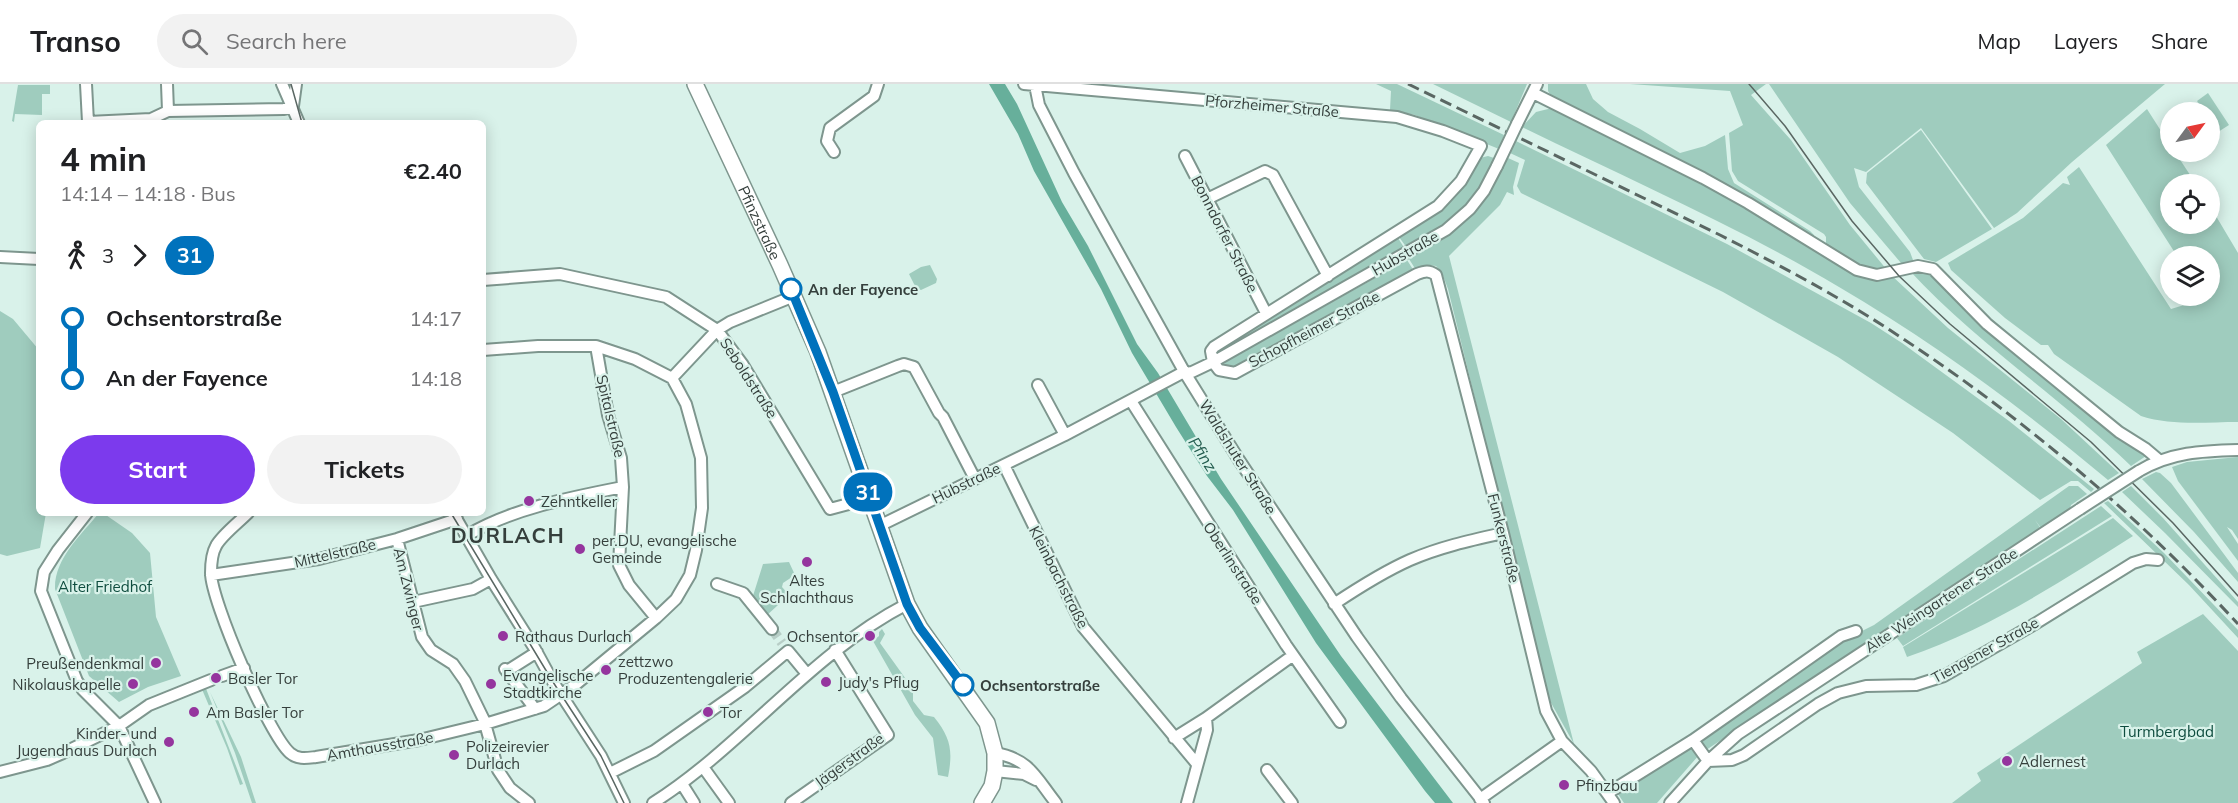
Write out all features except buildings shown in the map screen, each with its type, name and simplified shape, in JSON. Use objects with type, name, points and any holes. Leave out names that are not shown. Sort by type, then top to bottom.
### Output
[{"type":"main road","name":"Pfinzstraße","points":[[694,84],[794,296],[833,392],[907,604],[920,628],[979,708],[987,723],[995,753],[995,771]]},
{"type":"main road","points":[[982,803],[993,786],[995,771]]},
{"type":"street","points":[[86,84],[88,120]]},
{"type":"street","points":[[167,84],[168,111]]},
{"type":"street","points":[[282,84],[298,120]]},
{"type":"street","points":[[293,107],[296,84]]},
{"type":"street","points":[[834,152],[827,141],[830,128],[874,96],[878,84]]},
{"type":"street","name":"Pforzheimer Straße","points":[[1029,85],[1397,117],[1443,130],[1480,146]]},
{"type":"street","name":"Waldshuter Straße","points":[[1029,85],[1074,173],[1185,373],[1239,460],[1334,604],[1401,698],[1482,801]]},
{"type":"street","points":[[1535,89],[1721,188],[1857,270],[1877,275],[1918,266],[1933,269],[1987,324],[2110,425],[2159,460]]},
{"type":"street","name":"Hubstraße","points":[[881,525],[1065,435],[1168,380],[1213,362],[1446,230],[1470,209],[1484,191],[1535,89]]},
{"type":"street","points":[[153,120],[168,111],[293,107]]},
{"type":"street","name":"Hubstraße","points":[[1213,362],[1211,351],[1214,347],[1438,206],[1461,181],[1480,146]]},
{"type":"street","name":"Bonndorfer Straße","points":[[1185,156],[1266,313]]},
{"type":"street","points":[[1207,199],[1265,171],[1273,175],[1328,276]]},
{"type":"street","points":[[0,256],[36,259]]},
{"type":"street","name":"Funkerstraße","points":[[1417,274],[1425,271],[1432,272],[1439,282],[1546,711],[1562,741],[1591,771],[1611,798]]},
{"type":"street","name":"Seboldstraße","points":[[486,280],[547,274],[584,278],[666,297],[717,330],[743,365],[830,509],[871,498]]},
{"type":"street","name":"Schopfheimer Straße","points":[[1213,362],[1219,370],[1235,372],[1417,274]]},
{"type":"street","points":[[486,350],[538,346],[596,346],[635,359],[672,378],[717,330],[730,322],[794,296]]},
{"type":"street","name":"Spitalstraße","points":[[596,346],[608,415],[621,458],[620,565],[629,585],[656,618]]},
{"type":"street","points":[[833,392],[904,364],[914,367],[975,479]]},
{"type":"street","name":"Amthausstraße","points":[[211,575],[243,668],[262,709],[292,755],[303,759],[419,740],[535,709],[561,695],[656,618],[676,599],[690,575],[702,508],[701,458],[686,404],[672,378]]},
{"type":"street","points":[[1038,385],[1065,435]]},
{"type":"street","name":"Oberlinstraße","points":[[1131,401],[1292,656],[1340,722]]},
{"type":"street","name":"Alte Weingartener Straße","points":[[1670,803],[1708,761],[1738,734],[2139,471],[2159,460],[2194,451],[2238,450]]},
{"type":"street","name":"Kleinbachstraße","points":[[1004,465],[1083,627],[1197,764]]},
{"type":"street","points":[[471,533],[567,498],[622,487]]},
{"type":"street","points":[[85,516],[44,572],[41,591],[80,686],[119,726],[155,803]]},
{"type":"street","points":[[211,575],[216,546],[245,516]]},
{"type":"street","points":[[455,516],[471,533],[491,579],[610,773],[624,803]]},
{"type":"street","name":"Mittelstraße","points":[[211,575],[320,559],[397,539],[455,516]]},
{"type":"street","points":[[1334,604],[1367,582],[1411,560],[1459,544],[1503,533]]},
{"type":"street","name":"Am Zwinger","points":[[397,539],[422,637],[431,650],[453,664],[465,681],[485,724],[498,770],[510,788],[529,803]]},
{"type":"street","name":"Tiengener Straße","points":[[1708,761],[1732,760],[1744,755],[1818,704],[1838,693],[1866,686],[1916,685],[1944,676],[2033,626],[2133,563],[2146,559],[2158,560]]},
{"type":"street","points":[[413,602],[473,589],[491,579]]},
{"type":"street","points":[[717,584],[743,593],[772,629]]},
{"type":"street","points":[[653,803],[682,784],[835,650],[907,604]]},
{"type":"street","points":[[1611,798],[1841,636],[1856,631]]},
{"type":"street","points":[[610,773],[654,751],[745,687],[785,647],[807,674]]},
{"type":"street","name":"Jägerstraße","points":[[790,803],[888,735],[835,650]]},
{"type":"street","points":[[535,709],[506,670],[537,652]]},
{"type":"street","points":[[1174,738],[1206,718],[1292,656]]},
{"type":"street","points":[[0,772],[56,756],[119,726],[148,705],[243,668]]},
{"type":"street","points":[[1187,803],[1207,730],[1206,718]]},
{"type":"street","points":[[1693,740],[1708,761]]},
{"type":"street","points":[[1482,801],[1562,741]]},
{"type":"street","points":[[995,753],[1017,759],[1028,767],[1056,803]]},
{"type":"street","points":[[703,766],[729,803]]},
{"type":"street","points":[[1267,770],[1292,803]]},
{"type":"street","points":[[995,771],[1024,774],[1034,778],[1043,786]]},
{"type":"street","points":[[682,784],[694,803]]},
{"type":"green space","points":[[1376,84],[1397,84],[1504,135],[1499,149],[1415,115],[1390,110],[1391,91]]},
{"type":"green space","points":[[1433,84],[1527,84],[1511,122]]},
{"type":"green space","points":[[1548,84],[1586,84],[1593,99],[1608,112],[1680,153],[1705,146],[1725,135],[1728,169],[1734,183],[1810,231],[1814,239],[1551,96]]},
{"type":"green space","points":[[1630,84],[1766,84],[1751,95],[1791,140],[1850,225],[1887,270],[1864,270],[1826,247],[1824,234],[1738,181],[1732,171],[1729,133],[1743,125],[1730,91]]},
{"type":"green space","points":[[1769,84],[2165,84],[2072,162],[2017,213],[1994,228],[1921,128],[1866,172],[1854,168],[1859,187],[1910,252],[1912,263],[1901,263],[1850,203]]},
{"type":"green space","points":[[18,85],[50,85],[50,94],[42,94],[42,115],[15,114],[14,122],[12,121]]},
{"type":"green space","points":[[2208,93],[2214,102],[2198,102]]},
{"type":"green space","points":[[1552,108],[1684,171],[1858,274],[1891,275],[1948,328],[2061,419],[2119,473],[2108,480],[1978,378],[1875,308],[1839,287],[1722,223],[1522,127],[1536,112]]},
{"type":"green space","points":[[2147,109],[2160,129],[2160,162],[2182,162],[2189,174],[2160,174],[2160,229],[2106,145]]},
{"type":"green space","points":[[2220,111],[2229,125],[2220,131]]},
{"type":"green space","points":[[1921,130],[1992,229],[1936,262],[1924,259],[1866,183],[1867,173]]},
{"type":"green space","points":[[1516,141],[1727,244],[1871,323],[2009,421],[2094,489],[2091,492],[2078,481],[2071,481],[2040,500],[1953,433],[1838,357],[1723,292],[1521,193],[1517,186],[1525,160],[1510,153]]},
{"type":"green space","points":[[1497,153],[1519,163],[1513,187],[1514,195],[1507,192],[1500,205],[1449,256],[1574,744],[1550,701],[1448,289],[1442,273],[1436,266],[1428,265],[1416,270],[1409,259],[1464,221],[1485,198],[1502,167],[1467,206],[1446,224],[1407,248],[1399,237],[1442,209],[1480,158],[1488,156],[1494,158]]},
{"type":"green space","points":[[2079,167],[2160,292],[2160,306],[2169,306],[2171,309],[2181,306],[2220,306],[2220,246],[2171,246],[2163,234],[2220,234],[2220,223],[2238,253],[2238,422],[2177,422],[2141,416],[2054,354],[2048,345],[2041,345],[2005,318],[1951,270],[1948,263],[2023,218],[2063,183],[2070,185],[2067,177]]},
{"type":"green space","points":[[1398,238],[1405,249],[1218,353],[1218,351]]},
{"type":"green space","points":[[1407,260],[1414,271],[1231,368],[1223,363]]},
{"type":"green space","points":[[930,265],[937,279],[936,283],[921,290],[916,288],[909,274]]},
{"type":"green space","points":[[1909,270],[1930,271],[2146,456],[2131,466],[2076,416],[1962,321]]},
{"type":"green space","points":[[0,311],[13,319],[36,346],[36,516],[45,516],[40,548],[7,556],[0,554]]},
{"type":"green space","points":[[2238,457],[2238,539],[2227,527],[2238,544],[2238,561],[2178,481],[2172,467],[2187,462]]},
{"type":"green space","points":[[2156,472],[2171,483],[2238,573],[2238,582],[2194,532],[2142,479]]},
{"type":"green space","points":[[2069,486],[2078,486],[2087,494],[2071,505],[2070,509],[2041,528],[2035,520],[2041,529],[1706,750],[1699,741],[1842,641],[1874,625]]},
{"type":"green space","points":[[2131,486],[2163,518],[2238,602],[2238,607],[2122,492]]},
{"type":"green space","points":[[2108,501],[2164,553],[2238,630],[2238,638],[2189,585],[2104,503]]},
{"type":"green space","points":[[2101,506],[2112,516],[1903,646],[1897,638]]},
{"type":"green space","name":"Alter Friedhof","points":[[96,516],[107,516],[132,533],[150,553],[156,617],[181,676],[148,687],[119,702],[89,676],[55,589],[59,568],[77,539]]},
{"type":"green space","points":[[2113,518],[2133,536],[1995,619],[1907,657],[1903,647]]},
{"type":"green space","points":[[789,562],[795,575],[783,583],[782,587],[789,595],[766,616],[752,599],[763,564]]},
{"type":"green space","name":"Turmbergbad","points":[[2203,614],[2238,651],[2238,803],[1952,803],[1981,781],[1977,773],[2142,663],[2137,652]]},
{"type":"green space","points":[[882,629],[885,634],[880,643],[913,689],[913,701],[924,715],[934,717],[947,738],[950,752],[948,777],[938,775],[933,738],[915,715],[873,641]]},
{"type":"green space","points":[[205,686],[243,784],[240,785],[201,687]]},
{"type":"green space","points":[[210,692],[241,757],[256,803],[252,803]]},
{"type":"green space","points":[[1692,744],[1699,755],[1657,803],[1624,803],[1618,794]]},
{"type":"water","name":"Pfinz","points":[[989,84],[1005,84],[1017,104],[1062,202],[1088,246],[1137,344],[1158,373],[1221,479],[1341,656],[1453,803],[1435,803],[1425,791],[1316,643],[1233,510],[1207,476],[1132,353],[1101,289],[1034,171],[1018,134]]},
{"type":"tunnel","points":[[772,629],[782,643]]},
{"type":"tram line","points":[[291,84],[301,120]]},
{"type":"tram line","points":[[1749,84],[1785,126],[1852,221],[1899,276],[1950,324],[2091,442],[2173,523],[2238,596]]},
{"type":"tram line","points":[[453,516],[553,682],[601,756],[624,803]]},
{"type":"railway","points":[[1408,84],[1720,235],[1816,285],[1871,318],[1970,386],[2065,459],[2154,538],[2238,624]]},
{"type":"bus line","name":"31","points":[[791,289],[833,392],[907,604],[920,628],[963,685]]},
{"type":"place","name":"An der Fayence","points":[[791,289]]},
{"type":"place","name":"Zehntkeller","points":[[529,501]]},
{"type":"place","name":"per.DU, evangelische Gemeinde","points":[[580,549]]},
{"type":"place","name":"Altes Schlachthaus","points":[[807,562]]},
{"type":"place","name":"Rathaus Durlach","points":[[503,636]]},
{"type":"place","name":"Ochsentor","points":[[870,636]]},
{"type":"place","name":"Preußendenkmal","points":[[156,663]]},
{"type":"place","name":"zettzwo Produzentengalerie","points":[[606,670]]},
{"type":"place","name":"Basler Tor","points":[[216,678]]},
{"type":"place","name":"Judy's Pflug","points":[[826,682]]},
{"type":"place","name":"Nikolauskapelle","points":[[133,684]]},
{"type":"place","name":"Evangelische Stadtkirche","points":[[491,684]]},
{"type":"place","name":"Ochsentorstraße","points":[[963,685]]},
{"type":"place","name":"Am Basler Tor","points":[[194,712]]},
{"type":"place","name":"Tor","points":[[708,712]]},
{"type":"place","name":"Kinder- und Jugendhaus Durlach","points":[[169,742]]},
{"type":"place","name":"Polizeirevier Durlach","points":[[454,755]]},
{"type":"place","name":"Adlernest","points":[[2007,761]]},
{"type":"place","name":"Pfinzbau","points":[[1564,785]]},
{"type":"district","name":"DURLACH","points":[[508,535]]}]
